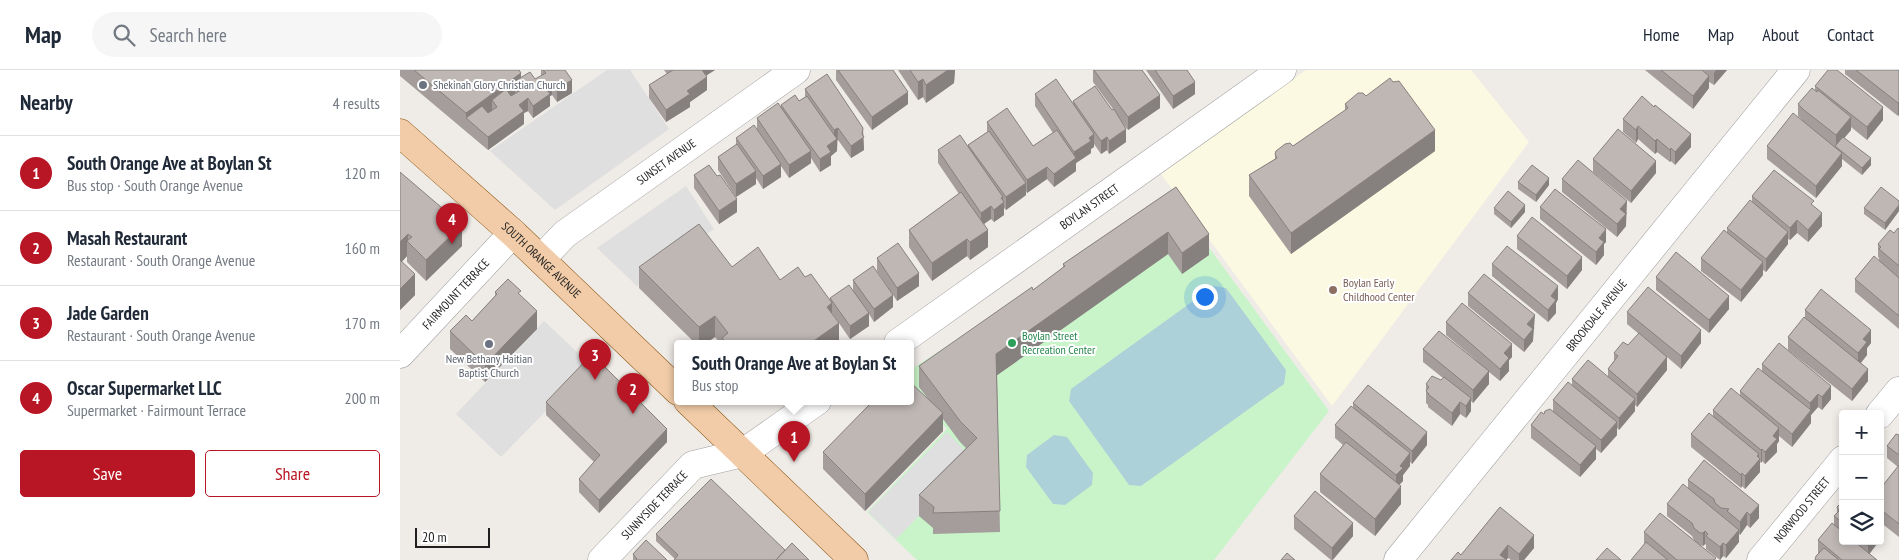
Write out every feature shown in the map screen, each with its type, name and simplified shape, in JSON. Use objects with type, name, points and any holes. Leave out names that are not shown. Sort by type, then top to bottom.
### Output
[{"type":"main road","name":"SOUTH ORANGE AVENUE","points":[[400,133],[513,233],[674,386]]},
{"type":"main road","points":[[692,405],[854,560]]},
{"type":"street","name":"SUNSET AVENUE","points":[[541,259],[565,234],[796,70]]},
{"type":"street","name":"BOYLAN STREET","points":[[902,340],[1282,70]]},
{"type":"street","name":"BROOKDALE AVENUE","points":[[1398,560],[1796,70]]},
{"type":"street","name":"FAIRMOUNT TERRACE","points":[[400,354],[513,233]]},
{"type":"street","points":[[1883,410],[1899,391]]},
{"type":"street","points":[[743,453],[811,405]]},
{"type":"street","name":"SUNNYSIDE TERRACE","points":[[602,560],[693,465],[743,453]]},
{"type":"street","name":"NORWOOD STREET","points":[[1762,560],[1839,465]]},
{"type":"shaded area","points":[[607,70],[630,70],[669,129],[555,210],[490,151]]},
{"type":"shaded area","name":"Boylan Early Childhood Center","points":[[1306,70],[1471,70],[1529,142],[1332,406],[1161,174]]},
{"type":"shaded area","points":[[686,186],[714,229],[637,286],[597,248]]},
{"type":"shaded area","points":[[544,321],[591,365],[501,457],[456,414]]},
{"type":"shaded area","points":[[947,432],[974,460],[896,539],[868,512]]},
{"type":"green space","points":[[1174,200],[1329,411],[1214,560],[917,560],[867,512],[947,429],[914,391],[914,367]]},
{"type":"water","points":[[1214,286],[1226,288],[1286,370],[1284,384],[1141,486],[1129,485],[1069,401],[1071,389]]},
{"type":"water","points":[[1054,435],[1067,437],[1093,473],[1092,485],[1065,505],[1053,504],[1026,467],[1027,455]]},
{"type":"building","points":[[414,70],[519,70],[521,73],[466,113]]},
{"type":"building","points":[[543,70],[565,70],[572,80],[557,89],[552,82],[545,87],[550,94],[533,106],[528,98],[519,105],[524,111],[488,137],[466,118],[482,106],[488,113],[497,107],[492,100],[506,89],[511,96],[521,90],[515,81],[530,72],[535,79],[546,73]]},
{"type":"building","points":[[673,70],[702,70],[707,77],[687,91],[690,94],[666,110],[649,85]]},
{"type":"building","points":[[838,70],[893,70],[908,92],[872,117]]},
{"type":"building","points":[[910,70],[948,70],[926,85],[923,79],[918,82]]},
{"type":"building","points":[[1094,70],[1142,70],[1160,95],[1128,117]]},
{"type":"building","points":[[1155,70],[1187,70],[1195,82],[1173,96]]},
{"type":"building","points":[[1661,70],[1702,70],[1709,76],[1693,96]]},
{"type":"building","points":[[1828,70],[1837,70],[1883,107],[1867,127],[1815,86]]},
{"type":"building","points":[[1856,70],[1899,70],[1899,102],[1898,103]]},
{"type":"building","points":[[827,74],[863,128],[862,134],[864,137],[851,146],[838,128],[834,130],[805,89]]},
{"type":"building","points":[[1390,78],[1393,82],[1399,81],[1435,130],[1291,233],[1249,175],[1277,158],[1276,151],[1285,144],[1290,143],[1293,146],[1348,108],[1345,104],[1358,93],[1363,93],[1366,96]]},
{"type":"building","points":[[1056,79],[1094,134],[1089,138],[1091,141],[1074,152],[1035,94]]},
{"type":"building","points":[[1095,86],[1112,110],[1114,109],[1126,129],[1109,141],[1107,137],[1101,141],[1073,101]]},
{"type":"building","points":[[1812,88],[1817,92],[1818,90],[1851,117],[1836,135],[1798,104]]},
{"type":"building","points":[[795,95],[799,101],[807,96],[837,139],[827,146],[831,152],[820,159],[781,105]]},
{"type":"building","points":[[1642,96],[1691,134],[1675,152],[1657,139],[1655,141],[1638,126],[1636,130],[1623,119]]},
{"type":"building","points":[[778,103],[811,151],[789,165],[757,118]]},
{"type":"building","points":[[1007,108],[1033,146],[1057,130],[1076,158],[1054,174],[1047,167],[1027,180],[987,122]]},
{"type":"building","points":[[1793,113],[1842,153],[1816,186],[1767,146]]},
{"type":"building","points":[[754,125],[781,164],[763,176],[736,138]]},
{"type":"building","points":[[1618,129],[1656,161],[1631,191],[1593,159]]},
{"type":"building","points":[[989,131],[1026,183],[1006,197],[968,145]]},
{"type":"building","points":[[960,135],[1003,197],[1001,198],[1004,202],[994,210],[991,206],[981,213],[938,150]]},
{"type":"building","points":[[1843,137],[1871,158],[1862,168],[1835,146]]},
{"type":"building","points":[[737,144],[756,171],[736,184],[718,157]]},
{"type":"building","points":[[1578,160],[1627,201],[1620,209],[1626,214],[1617,224],[1562,179]]},
{"type":"building","points":[[709,165],[717,176],[720,175],[737,199],[719,211],[694,175]]},
{"type":"building","points":[[1532,165],[1549,178],[1536,195],[1518,182]]},
{"type":"building","points":[[1774,170],[1814,201],[1811,204],[1822,213],[1808,230],[1797,220],[1790,228],[1752,196]]},
{"type":"building","points":[[400,172],[462,225],[426,260],[407,241],[412,237],[408,234],[400,242]]},
{"type":"building","name":"Boylan Street Recreation Center","points":[[1176,187],[1209,234],[1182,253],[1168,232],[996,354],[1000,511],[933,513],[934,507],[919,495],[977,438],[960,421],[919,366],[1032,287],[1033,290],[1065,266],[1063,264]]},
{"type":"building","points":[[1881,187],[1899,201],[1899,205],[1885,223],[1864,208]]},
{"type":"building","points":[[1555,189],[1606,229],[1599,238],[1604,242],[1596,252],[1540,207]]},
{"type":"building","points":[[1508,191],[1525,205],[1511,222],[1494,208]]},
{"type":"building","points":[[961,192],[988,230],[970,242],[967,239],[932,263],[909,230]]},
{"type":"building","points":[[1750,200],[1788,232],[1766,259],[1727,228]]},
{"type":"building","points":[[1532,217],[1582,257],[1567,276],[1517,236]]},
{"type":"building","points":[[699,224],[732,267],[758,247],[780,280],[798,267],[805,277],[811,274],[832,303],[827,307],[839,323],[815,340],[724,340],[722,338],[728,333],[715,316],[699,327],[639,267]]},
{"type":"building","points":[[1898,228],[1899,266],[1879,249],[1881,247],[1878,244],[1890,230],[1894,233]]},
{"type":"building","points":[[1724,230],[1763,262],[1741,290],[1701,258]]},
{"type":"building","points":[[898,243],[919,273],[897,288],[877,258]]},
{"type":"building","points":[[1507,246],[1558,286],[1551,296],[1556,300],[1548,310],[1492,264]]},
{"type":"building","points":[[1676,252],[1729,296],[1709,320],[1656,277]]},
{"type":"building","points":[[1874,256],[1899,278],[1899,316],[1855,279]]},
{"type":"building","points":[[400,260],[415,274],[400,289]]},
{"type":"building","points":[[873,266],[893,295],[874,309],[853,280]]},
{"type":"building","points":[[1484,274],[1535,315],[1527,324],[1533,329],[1524,340],[1468,293]]},
{"type":"building","points":[[508,279],[521,291],[518,293],[537,311],[485,365],[450,331],[466,315],[472,321]]},
{"type":"building","points":[[849,285],[869,313],[850,326],[830,298]]},
{"type":"building","points":[[1648,287],[1701,330],[1681,356],[1627,312]]},
{"type":"building","points":[[1821,289],[1871,330],[1863,339],[1867,342],[1858,353],[1805,310]]},
{"type":"building","points":[[1462,303],[1512,344],[1504,353],[1509,358],[1500,369],[1446,322]]},
{"type":"building","points":[[1804,317],[1868,369],[1852,389],[1788,337]]},
{"type":"building","points":[[1439,331],[1489,371],[1473,390],[1423,349]]},
{"type":"building","points":[[1639,333],[1667,357],[1637,394],[1608,369],[1618,356],[1614,353],[1623,342],[1628,345]]},
{"type":"building","points":[[1779,343],[1831,386],[1822,397],[1818,394],[1810,403],[1762,364]]},
{"type":"building","points":[[592,354],[667,429],[599,500],[579,479],[600,455],[546,402]]},
{"type":"building","points":[[1588,360],[1635,399],[1619,418],[1572,379]]},
{"type":"building","points":[[1758,368],[1811,410],[1792,434],[1740,391]]},
{"type":"building","points":[[1432,376],[1441,380],[1444,377],[1471,398],[1466,406],[1460,402],[1452,413],[1428,394],[1426,391],[1429,387],[1426,384]]},
{"type":"building","points":[[1568,382],[1617,422],[1601,440],[1553,400]]},
{"type":"building","points":[[1368,385],[1427,432],[1412,451],[1353,403]]},
{"type":"building","points":[[914,386],[943,413],[865,494],[823,452],[869,405],[914,405]]},
{"type":"building","points":[[1731,388],[1779,428],[1773,436],[1777,439],[1765,452],[1713,410]]},
{"type":"building","points":[[1351,406],[1410,453],[1400,466],[1403,468],[1396,475],[1335,425]]},
{"type":"building","points":[[1550,409],[1596,446],[1580,465],[1531,425],[1541,412],[1544,414],[1545,411]]},
{"type":"building","points":[[1709,413],[1759,454],[1757,456],[1760,459],[1745,476],[1742,473],[1741,475],[1691,434]]},
{"type":"building","points":[[1896,434],[1899,435],[1899,455],[1887,446]]},
{"type":"building","points":[[1346,442],[1401,486],[1375,519],[1320,474]]},
{"type":"building","points":[[1704,460],[1759,505],[1750,515],[1747,512],[1740,522],[1727,511],[1729,509],[1721,508],[1715,503],[1714,499],[1688,480]]},
{"type":"building","points":[[1899,465],[1899,524],[1884,512],[1884,484]]},
{"type":"building","points":[[711,479],[785,550],[776,560],[674,560],[678,555],[656,534]]},
{"type":"building","points":[[1683,484],[1739,530],[1726,545],[1723,543],[1720,547],[1706,536],[1708,534],[1705,531],[1700,533],[1694,528],[1692,523],[1667,504]]},
{"type":"building","points":[[1315,491],[1353,523],[1332,548],[1294,516]]},
{"type":"building","points":[[1500,507],[1534,535],[1519,554],[1508,545],[1500,555],[1507,560],[1451,560],[1458,552],[1461,555]]},
{"type":"building","points":[[1839,511],[1839,520],[1834,516]]},
{"type":"building","points":[[1660,513],[1716,558],[1714,560],[1677,560],[1644,532]]},
{"type":"building","points":[[1832,523],[1839,529],[1839,545],[1859,545],[1877,560],[1842,560],[1818,540]]},
{"type":"building","points":[[646,540],[667,560],[636,560],[633,554]]},
{"type":"building","points":[[1646,542],[1668,560],[1631,560]]},
{"type":"building","points":[[792,543],[809,560],[776,560]]},
{"type":"building","points":[[1607,548],[1621,560],[1596,560]]},
{"type":"building","points":[[1824,548],[1839,560],[1815,560],[1816,556]]},
{"type":"building","points":[[1287,553],[1295,560],[1281,560]]},
{"type":"place","name":"Shekinah Glory Christian Church","points":[[423,85]]},
{"type":"place","name":"Oscar Supermarket LLC","points":[[452,244]]},
{"type":"place","name":"Boylan Early Childhood Center","points":[[1333,290]]},
{"type":"place","name":"Boylan Street Recreation Center","points":[[1012,343]]},
{"type":"place","name":"New Bethany Haitian Baptist Church","points":[[489,344]]},
{"type":"place","name":"Jade Garden","points":[[595,380]]},
{"type":"place","name":"Masah Restaurant","points":[[633,414]]},
{"type":"place","name":"South Orange Ave at Boylan St","points":[[794,462]]}]
